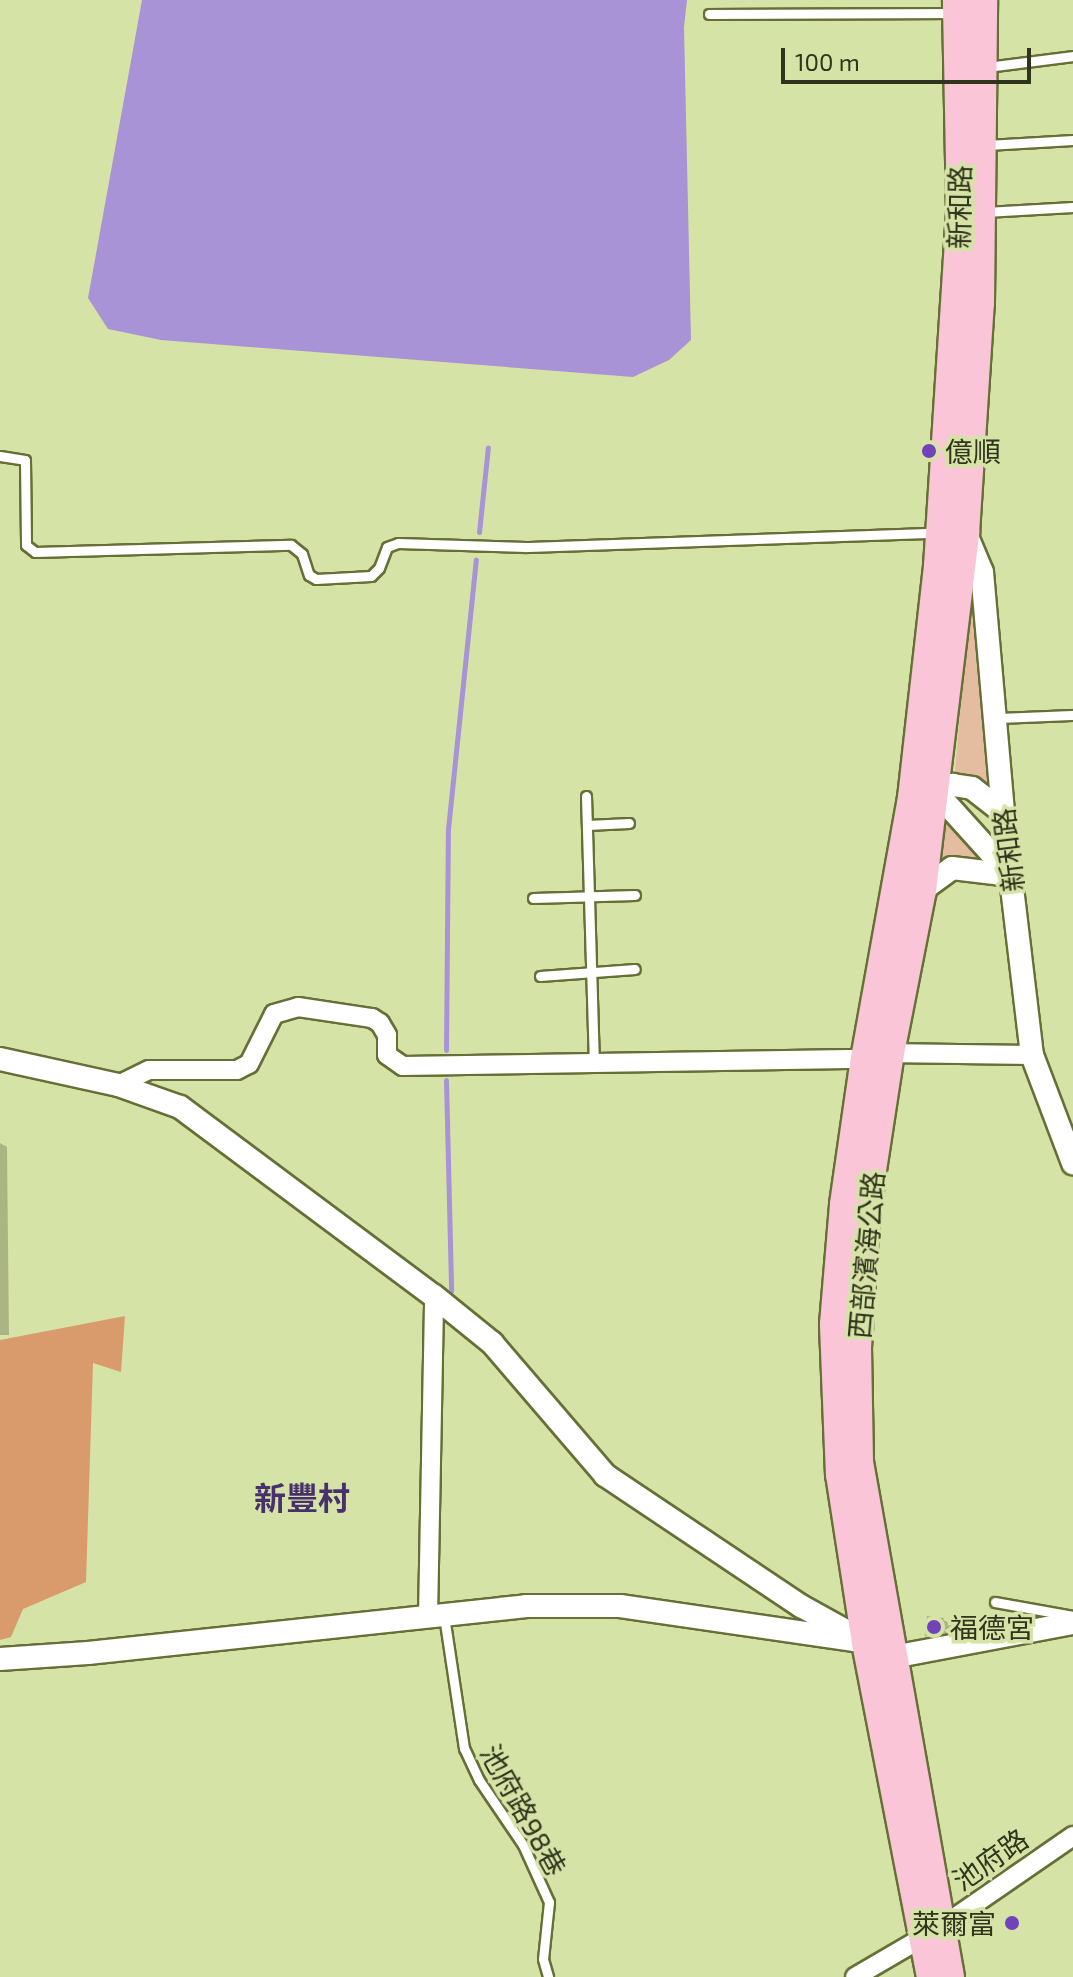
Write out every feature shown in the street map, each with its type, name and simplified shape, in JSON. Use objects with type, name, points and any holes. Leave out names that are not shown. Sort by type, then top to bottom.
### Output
[{"type":"main road","name":"新和路","points":[[970,6],[983,67],[983,145],[971,213]]},
{"type":"main road","name":"新和路","points":[[953,533],[980,303],[971,213],[970,6]]},
{"type":"main road","name":"西部濱海公路","points":[[931,1977],[933,1930],[893,1657],[859,1462],[857,1348],[877,1056],[922,890],[924,794],[917,754],[953,533]]},
{"type":"main road","name":"西部濱海公路","points":[[950,1977],[933,1930],[866,1642],[840,1475],[834,1324],[844,1204],[877,1056],[924,794],[953,533]]},
{"type":"street","name":"新和路","points":[[953,533],[982,572],[1003,812],[1032,1055],[1073,1163]]},
{"type":"street","points":[[1003,812],[972,788],[953,785],[924,794],[1011,875]]},
{"type":"street","points":[[922,890],[952,868],[1011,875]]},
{"type":"street","points":[[118,1085],[149,1070],[237,1070],[249,1064],[274,1014],[298,1007],[372,1018],[380,1023],[387,1035],[387,1055],[397,1065],[1032,1055]]},
{"type":"street","points":[[0,1059],[118,1085],[180,1107],[434,1296],[492,1343],[605,1475],[801,1606],[893,1657],[1073,1623]]},
{"type":"street","points":[[434,1296],[436,1617]]},
{"type":"street","points":[[0,1659],[88,1653],[526,1606],[620,1606],[866,1642]]},
{"type":"street","name":"池府路","points":[[855,1977],[933,1930],[1073,1836]]},
{"type":"lane","points":[[709,14],[970,6]]},
{"type":"lane","points":[[983,67],[1073,56]]},
{"type":"lane","points":[[983,145],[1073,140]]},
{"type":"lane","points":[[971,213],[1073,207]]},
{"type":"lane","points":[[0,456],[25,460],[25,536],[26,545],[35,552],[291,545],[302,554],[309,575],[316,579],[371,576],[379,568],[387,547],[398,543],[526,547],[953,533]]},
{"type":"lane","points":[[997,718],[1073,715]]},
{"type":"lane","points":[[586,796],[594,1062]]},
{"type":"lane","points":[[587,825],[629,823]]},
{"type":"lane","points":[[533,898],[635,895]]},
{"type":"lane","points":[[540,976],[635,969]]},
{"type":"lane","points":[[995,1602],[1073,1616]]},
{"type":"lane","name":"池府路98巷","points":[[436,1617],[464,1748],[479,1780],[523,1845],[549,1902],[543,1959],[548,1977]]},
{"type":"shaded area","points":[[142,0],[687,0],[684,27],[691,340],[669,360],[633,377],[161,340],[108,329],[88,298]]},
{"type":"shaded area","points":[[971,586],[989,790],[955,772]]},
{"type":"shaded area","points":[[947,818],[980,858],[941,863]]},
{"type":"shaded area","points":[[125,1316],[121,1372],[93,1363],[86,1582],[23,1609],[11,1637],[0,1640],[0,1340]]},
{"type":"building","name":"福德宮","points":[[927,1616],[944,1618],[941,1638],[925,1636]]},
{"type":"waterway","points":[[479,532],[488,447]]},
{"type":"waterway","points":[[446,1050],[448,829],[476,559]]},
{"type":"waterway","points":[[446,1080],[451,1291]]},
{"type":"place","name":"億順","points":[[929,451]]},
{"type":"place","name":"福德宮","points":[[934,1627]]},
{"type":"place","name":"萊爾富","points":[[1012,1923]]},
{"type":"district","name":"新豐村","points":[[302,1497]]}]
